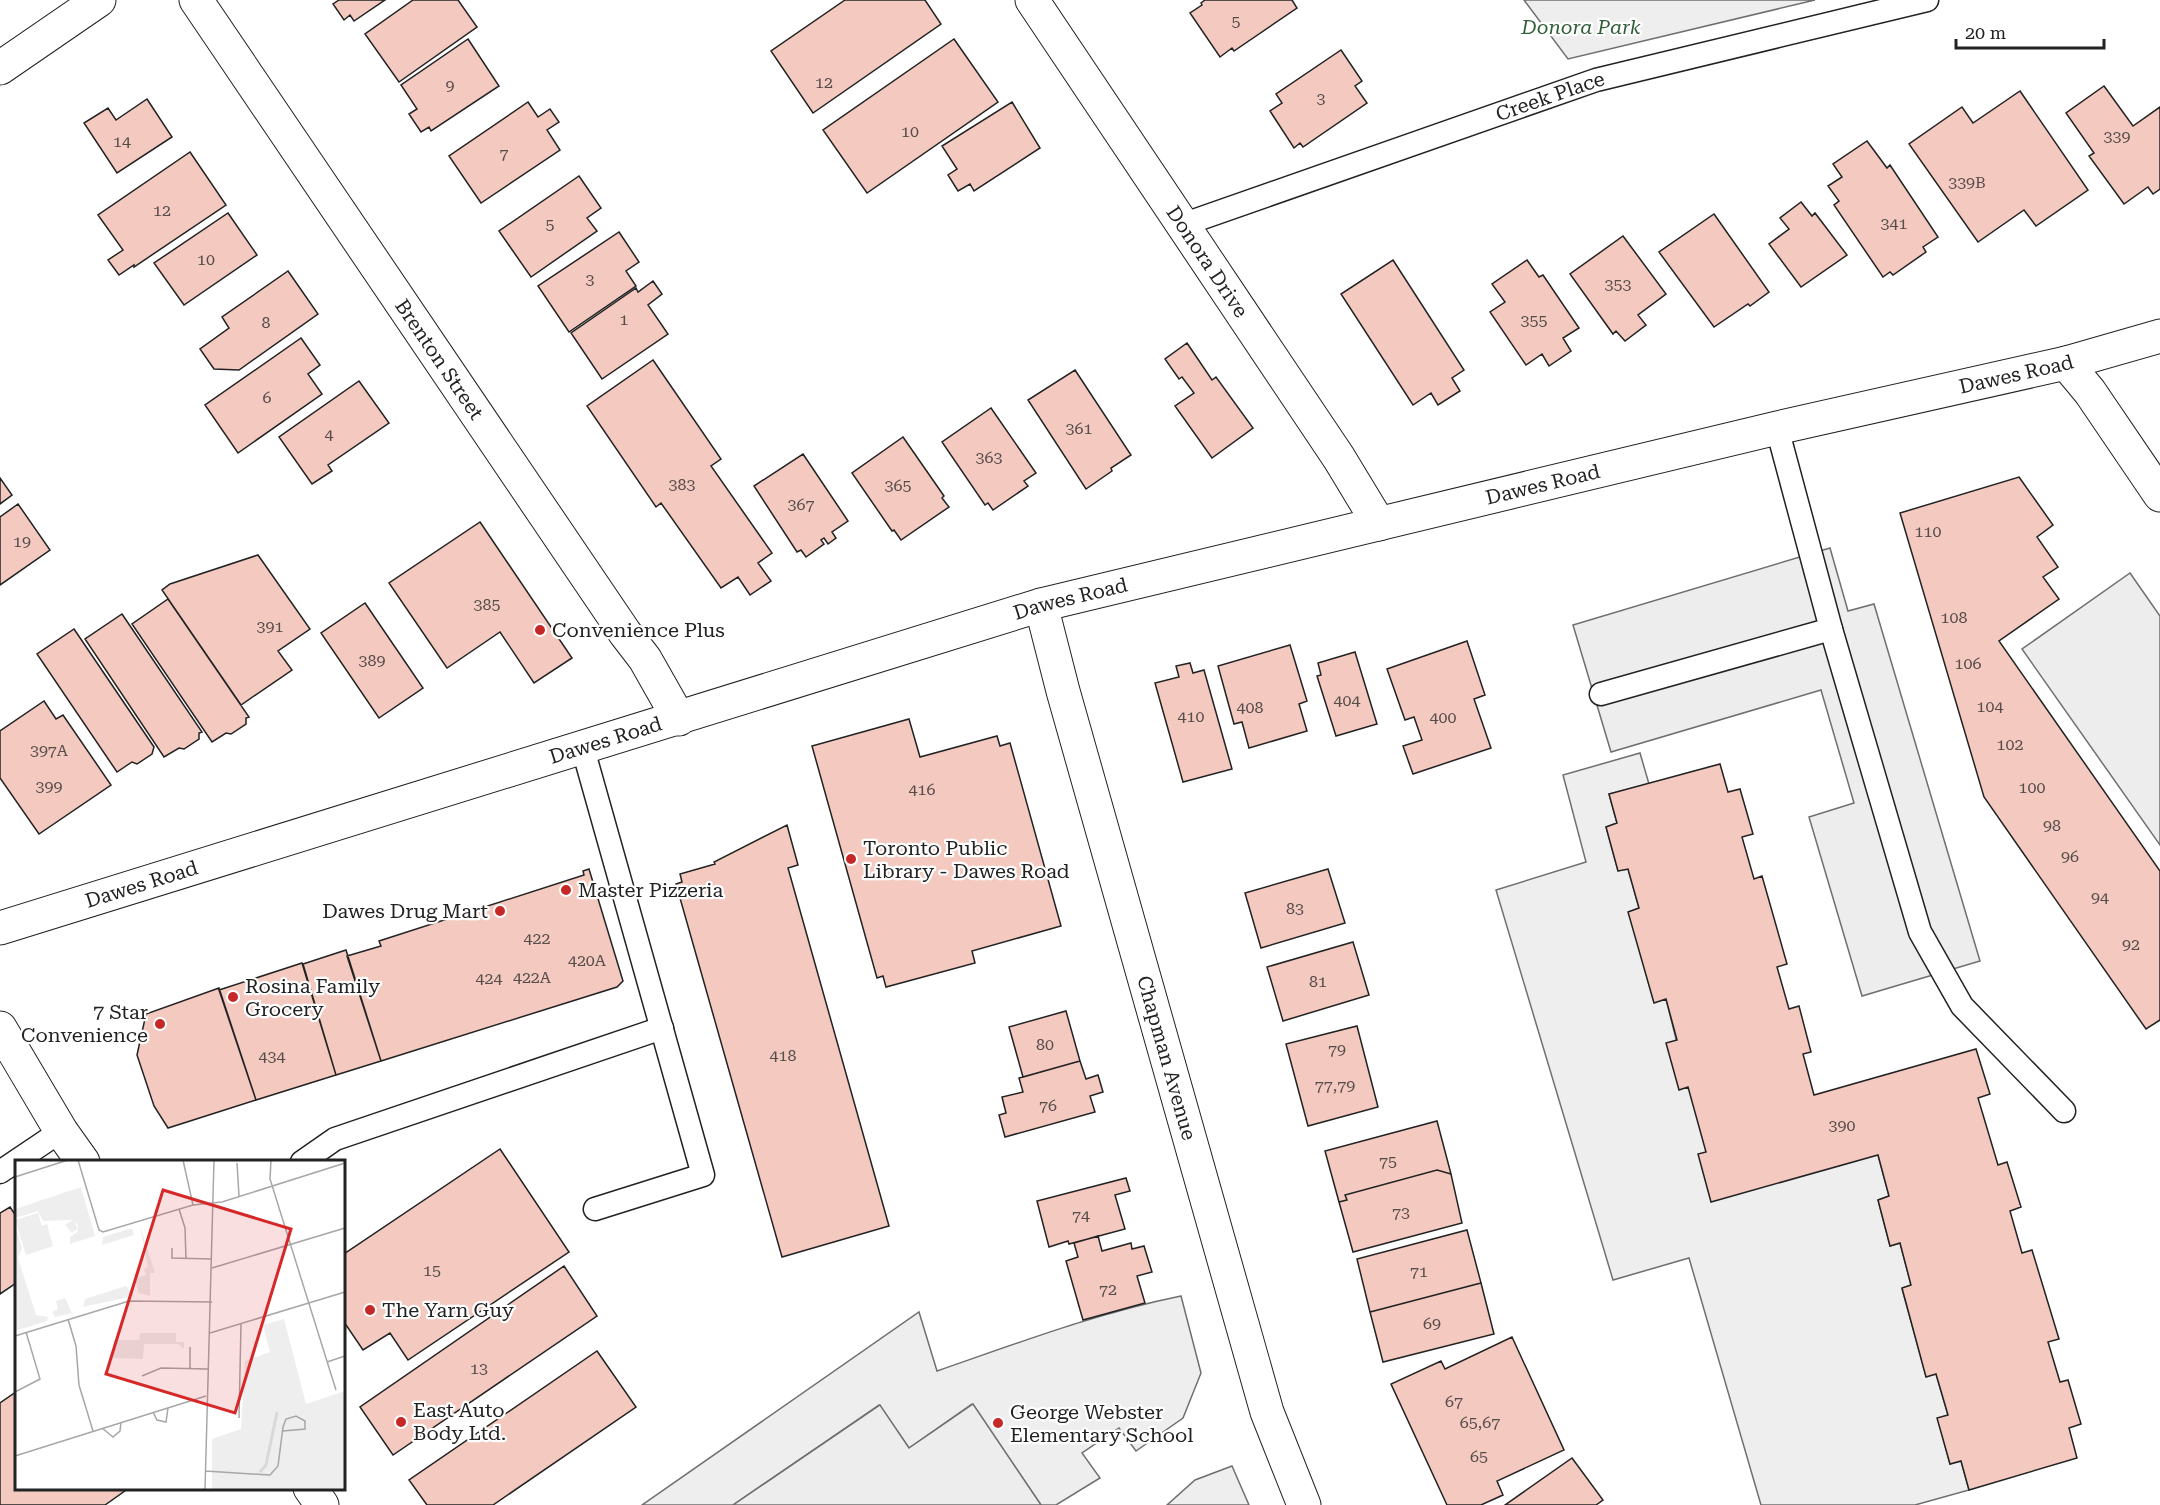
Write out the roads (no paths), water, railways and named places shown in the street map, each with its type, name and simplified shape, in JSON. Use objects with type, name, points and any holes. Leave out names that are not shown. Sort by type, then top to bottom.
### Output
[{"type":"street","points":[[0,68],[99,0]]},
{"type":"street","name":"Brenton Street","points":[[196,0],[625,633],[645,659],[679,719]]},
{"type":"street","name":"Donora Drive","points":[[1032,0],[1339,458],[1379,524]]},
{"type":"street","name":"Dawes Road","points":[[0,928],[1041,605],[1777,428],[2066,363],[2160,336]]},
{"type":"street","points":[[2066,363],[2090,392],[2160,495]]},
{"type":"street","name":"Chapman Avenue","points":[[1041,605],[1063,691],[1267,1412],[1304,1505]]},
{"type":"street","points":[[0,1028],[61,1131],[82,1160]]},
{"type":"street","points":[[311,1490],[322,1505]]},
{"type":"lane","name":"Creek Place","points":[[1182,225],[1596,80],[1927,0]]},
{"type":"lane","points":[[1777,428],[1831,628],[1920,932],[1962,1006],[2064,1111]]},
{"type":"lane","points":[[1601,694],[1831,628]]},
{"type":"lane","points":[[583,748],[703,1175],[595,1209]]},
{"type":"lane","points":[[304,1160],[335,1139],[662,1028]]},
{"type":"lane","points":[[18,1160],[61,1131]]},
{"type":"lane","points":[[0,1172],[15,1162]]},
{"type":"place","name":"Convenience Plus","points":[[540,630]]},
{"type":"place","name":"Toronto Public Library - Dawes Road","points":[[851,859]]},
{"type":"place","name":"Master Pizzeria","points":[[566,890]]},
{"type":"place","name":"Dawes Drug Mart","points":[[500,911]]},
{"type":"place","name":"Rosina Family Grocery","points":[[233,997]]},
{"type":"place","name":"7 Star Convenience","points":[[160,1024]]},
{"type":"place","name":"The Yarn Guy","points":[[370,1310]]},
{"type":"place","name":"East Auto Body Ltd.","points":[[401,1422]]},
{"type":"place","name":"George Webster Elementary School","points":[[998,1423]]},
{"type":"park label","name":"Donora Park","points":[[1581,27]]}]
